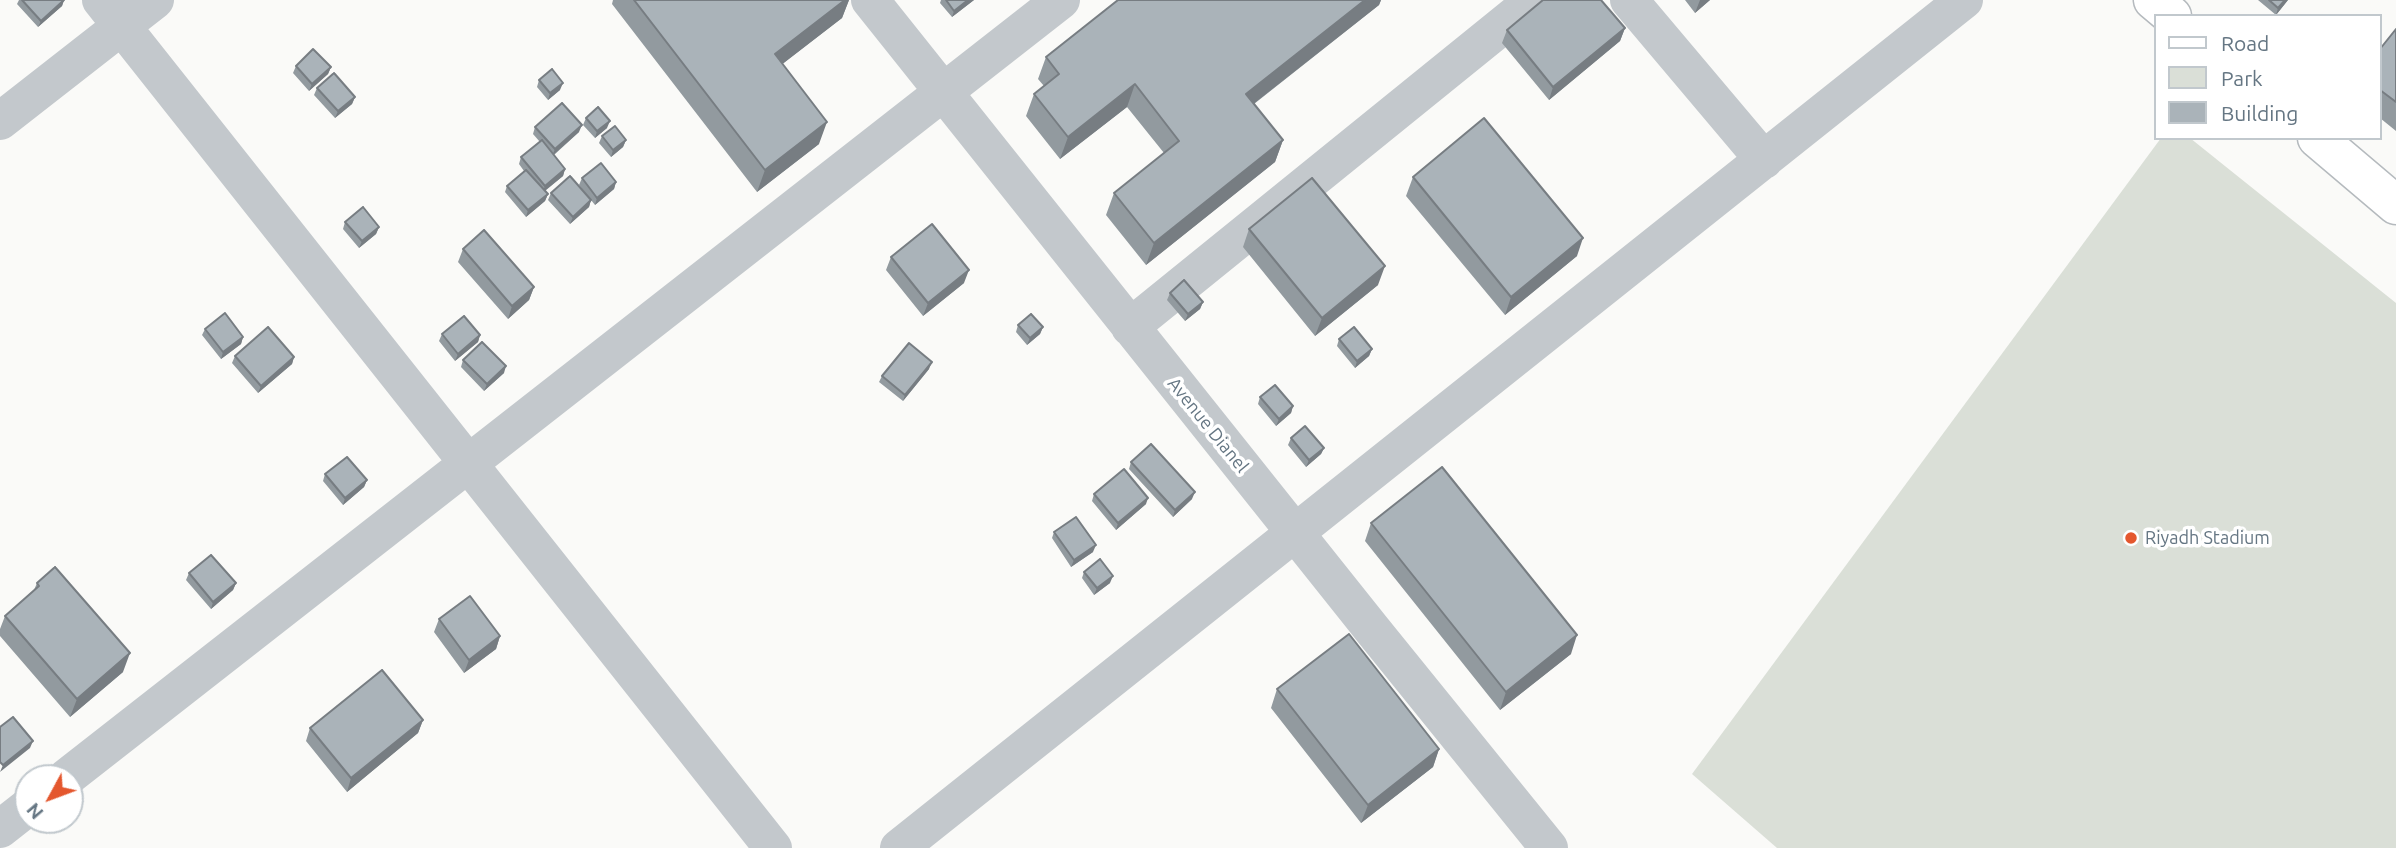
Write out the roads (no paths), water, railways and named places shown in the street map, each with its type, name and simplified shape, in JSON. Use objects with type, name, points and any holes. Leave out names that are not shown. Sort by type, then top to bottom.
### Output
[{"type":"main road","points":[[2153,0],[2170,14]]},
{"type":"main road","points":[[2319,140],[2396,205]]},
{"type":"street","points":[[0,121],[111,13],[155,0]]},
{"type":"street","name":"Avenue Dianel","points":[[870,0],[1549,848]]},
{"type":"street","points":[[83,764],[1061,0]]},
{"type":"street","points":[[1130,327],[1534,0]]},
{"type":"street","points":[[1629,0],[1763,160]]},
{"type":"street","points":[[898,848],[1965,0]]},
{"type":"street","points":[[111,13],[773,848]]},
{"type":"street","points":[[0,829],[14,818]]},
{"type":"place","name":"Riyadh Stadium","points":[[2131,538]]}]
